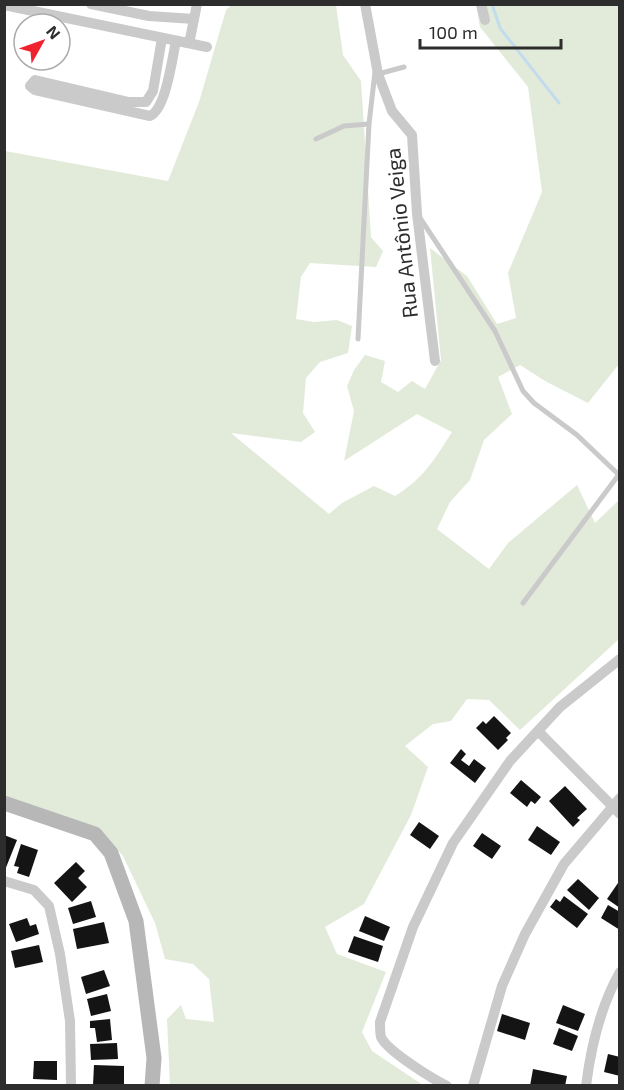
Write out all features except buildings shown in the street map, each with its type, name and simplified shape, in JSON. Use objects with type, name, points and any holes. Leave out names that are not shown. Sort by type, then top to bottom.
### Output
[{"type":"street","points":[[4,4],[207,47]]},
{"type":"street","points":[[91,4],[149,15],[194,19]]},
{"type":"street","points":[[181,42],[190,39],[197,4]]},
{"type":"street","name":"Rua Antônio Veiga","points":[[365,4],[378,74],[392,111],[412,135],[417,214],[435,361]]},
{"type":"street","points":[[481,4],[485,20]]},
{"type":"street","points":[[162,38],[153,92],[146,102],[129,102],[35,80],[30,86],[35,90],[150,116],[156,114],[162,101],[181,42]]},
{"type":"street","points":[[447,1086],[389,1048],[381,1037],[380,1022],[412,927],[453,843],[510,760],[560,707],[620,659]]},
{"type":"street","points":[[473,1086],[502,986],[525,933],[564,864],[617,806],[538,731]]},
{"type":"street","points":[[4,803],[94,834],[111,853],[136,921],[154,1058],[152,1086]]},
{"type":"street","points":[[4,881],[34,890],[49,906],[60,954],[70,1021],[71,1086]]},
{"type":"street","points":[[586,1086],[592,1044],[610,989],[620,972]]},
{"type":"lane","points":[[358,339],[369,124],[376,61]]},
{"type":"lane","points":[[378,74],[404,67]]},
{"type":"lane","points":[[316,139],[344,126],[369,124]]},
{"type":"lane","points":[[417,214],[495,331],[524,391],[534,403],[577,435],[619,473],[523,603]]},
{"type":"green space","points":[[231,5],[336,5],[343,55],[361,81],[371,237],[383,251],[376,267],[310,263],[301,277],[296,319],[314,322],[337,320],[352,326],[348,353],[320,362],[306,378],[303,413],[315,432],[301,442],[231,433],[329,514],[342,503],[374,486],[395,496],[428,468],[452,432],[417,414],[344,461],[354,411],[347,386],[354,370],[365,355],[385,361],[381,382],[398,392],[412,381],[425,389],[441,360],[430,248],[467,276],[497,324],[516,318],[508,273],[542,192],[528,87],[480,27],[476,5],[619,5],[619,364],[588,403],[520,365],[498,377],[512,414],[484,440],[470,480],[450,502],[437,529],[489,569],[508,543],[577,485],[595,523],[619,500],[619,639],[520,730],[489,700],[467,699],[451,721],[433,724],[405,746],[428,767],[411,815],[364,904],[325,927],[337,954],[386,972],[362,1032],[372,1051],[423,1085],[170,1085],[167,1019],[181,1005],[186,1019],[214,1022],[209,979],[193,964],[165,959],[155,923],[123,856],[99,830],[5,796],[5,151],[168,181],[199,102],[226,10]]},
{"type":"waterway","points":[[492,4],[500,28],[559,103]]}]
